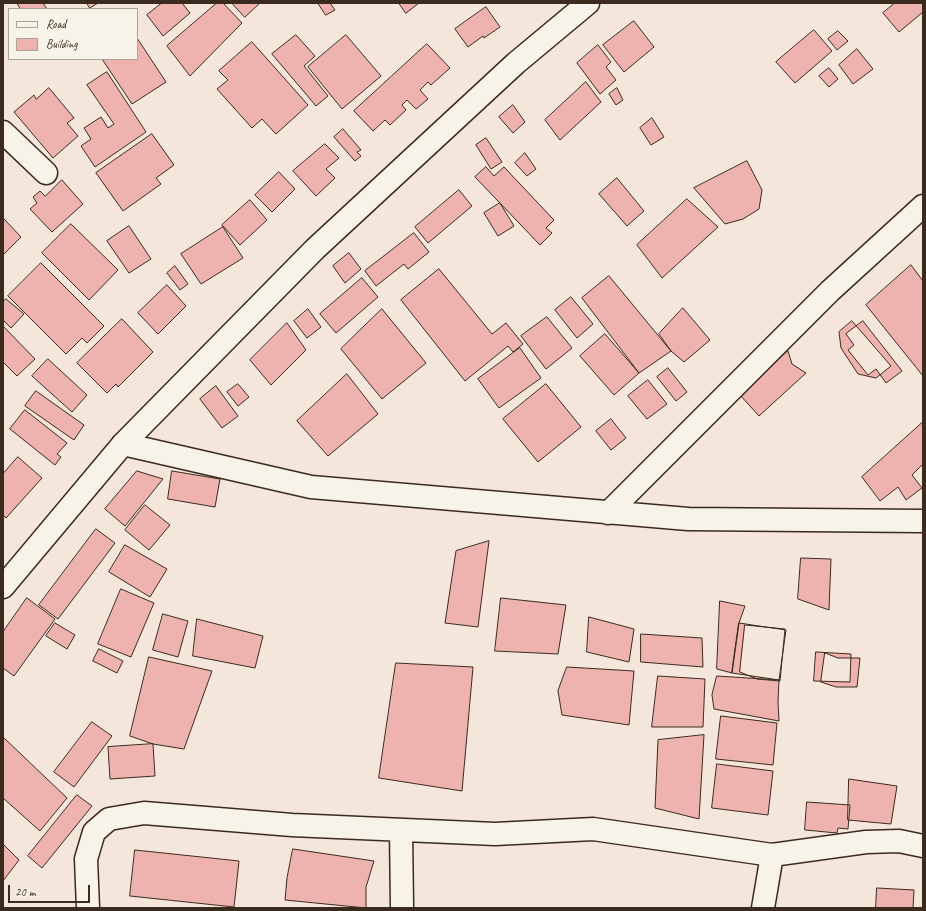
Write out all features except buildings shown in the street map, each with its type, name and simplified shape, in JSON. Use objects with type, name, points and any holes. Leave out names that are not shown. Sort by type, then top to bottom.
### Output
[{"type":"street","points":[[3,587],[123,444],[314,249],[516,62],[588,3]]},
{"type":"street","points":[[3,132],[46,173]]},
{"type":"street","points":[[608,513],[830,291],[923,206]]},
{"type":"street","points":[[123,444],[311,487],[688,519],[923,522]]},
{"type":"street","points":[[88,908],[86,859],[94,832],[109,819],[144,813],[292,825],[495,834],[593,829],[772,855],[866,842],[899,841],[923,846]]},
{"type":"street","points":[[401,830],[402,908]]},
{"type":"street","points":[[763,908],[772,855]]}]
